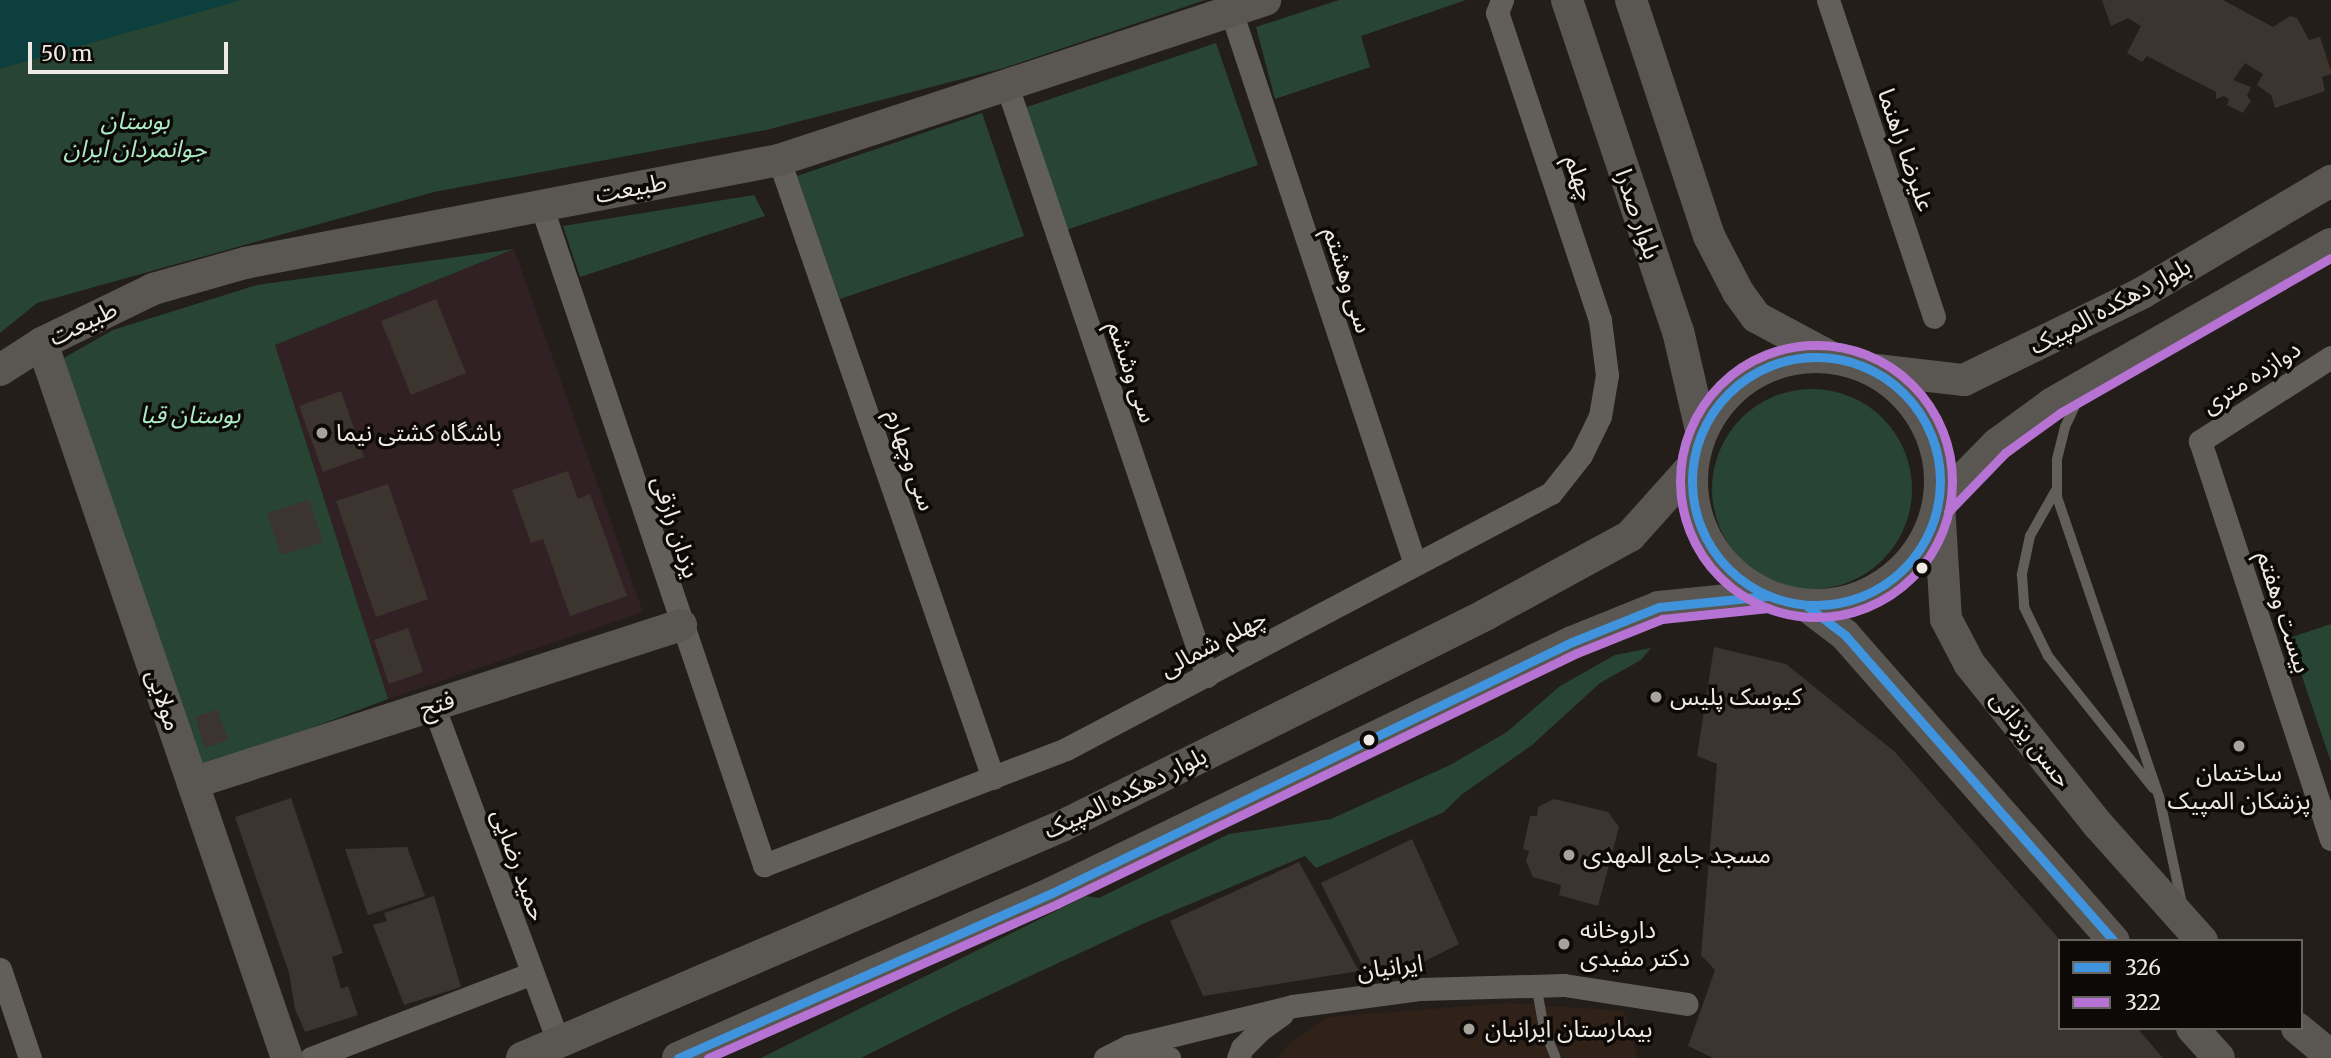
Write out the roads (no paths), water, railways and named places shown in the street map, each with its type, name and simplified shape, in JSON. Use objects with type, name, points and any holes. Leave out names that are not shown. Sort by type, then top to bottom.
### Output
[{"type":"main road","name":"طبیعت","points":[[0,370],[42,343],[153,289],[245,263],[779,160],[1265,0]]},
{"type":"main road","name":"بلوار صدرا","points":[[1567,0],[1678,331],[1701,430]]},
{"type":"main road","points":[[1630,0],[1709,236],[1738,292],[1756,317],[1828,356]]},
{"type":"main road","name":"بلوار دهکده المپیک","points":[[1874,370],[1964,380],[2142,293],[2331,181]]},
{"type":"main road","points":[[1939,503],[1997,444],[2053,403],[2331,244]]},
{"type":"main road","name":"مولایی","points":[[42,343],[286,1058]]},
{"type":"main road","points":[[1828,356],[1852,360],[1874,370],[1905,394],[1928,426],[1940,463],[1939,503],[1927,537],[1906,568],[1878,590],[1844,603],[1807,606],[1767,596],[1733,575],[1708,544],[1693,507],[1691,468],[1701,430],[1722,397],[1752,372],[1789,358],[1828,356]]},
{"type":"main road","name":"بلوار دهکده المپیک","points":[[522,1058],[1062,826],[1485,615],[1630,536],[1691,468]]},
{"type":"main road","name":"حسن یزدانی","points":[[1939,503],[1946,619],[1969,663],[2099,826],[2194,932]]},
{"type":"main road","points":[[678,1058],[1052,893],[1572,642],[1659,607],[1767,596]]},
{"type":"main road","points":[[1807,606],[1845,635],[2111,939]]},
{"type":"main road","name":"فتح","points":[[193,783],[681,625]]},
{"type":"main road","points":[[2194,1030],[2218,1057]]},
{"type":"main road","points":[[2281,1030],[2305,1058]]},
{"type":"main road","points":[[2299,1030],[2331,1056]]},
{"type":"street","name":"چهلم","points":[[1502,0],[1497,13],[1600,320],[1607,375]]},
{"type":"street","name":"علیرضا راهنما","points":[[1828,0],[1934,317]]},
{"type":"street","name":"سی وهشتم","points":[[1231,11],[1415,564]]},
{"type":"street","name":"سی وششم","points":[[1007,86],[1207,676]]},
{"type":"street","name":"سی وچهارم","points":[[779,160],[993,778]]},
{"type":"street","name":"یزدان رازقی","points":[[541,205],[764,865]]},
{"type":"street","name":"دوازده متری","points":[[2200,441],[2331,357]]},
{"type":"street","name":"چهلم شمالی","points":[[764,865],[1066,749],[1551,494],[1581,455],[1600,416],[1607,375]]},
{"type":"street","name":"بیست وهفتم","points":[[2200,441],[2331,839]]},
{"type":"street","name":"حمید رضایی","points":[[433,705],[558,1042]]},
{"type":"street","points":[[0,969],[30,1058]]},
{"type":"street","points":[[311,1058],[532,973]]},
{"type":"street","name":"ایرانیان","points":[[1105,1058],[1129,1046],[1293,1006],[1421,989],[1564,985],[1687,1004]]},
{"type":"street","points":[[1238,1058],[1242,1048],[1260,1030],[1293,1006]]},
{"type":"street","points":[[1129,1046],[1169,1058]]},
{"type":"lane","points":[[2085,385],[2065,427],[2057,460],[2057,497],[2159,796],[2194,932]]},
{"type":"lane","points":[[2057,488],[2030,536],[2022,575],[2024,607],[2049,656],[2159,796]]},
{"type":"lane","points":[[1536,984],[1544,1029],[1556,1058]]},
{"type":"water","points":[[0,0],[242,0],[0,69]]},
{"type":"place","name":"باشگاه کشتی نیما","points":[[322,433]]},
{"type":"place","name":"کیوسک پلیس","points":[[1656,697]]},
{"type":"place","name":"ساختمان پزشکان المپیک","points":[[2239,746]]},
{"type":"place","name":"مسجد جامع المهدی","points":[[1569,855]]},
{"type":"place","name":"داروخانه دکتر مفیدی","points":[[1564,944]]},
{"type":"place","name":"بیمارستان ایرانیان","points":[[1469,1029]]},
{"type":"park label","name":"بوستان جوانمردان ایران","points":[[135,135]]},
{"type":"park label","name":"بوستان قبا","points":[[190,415]]}]
